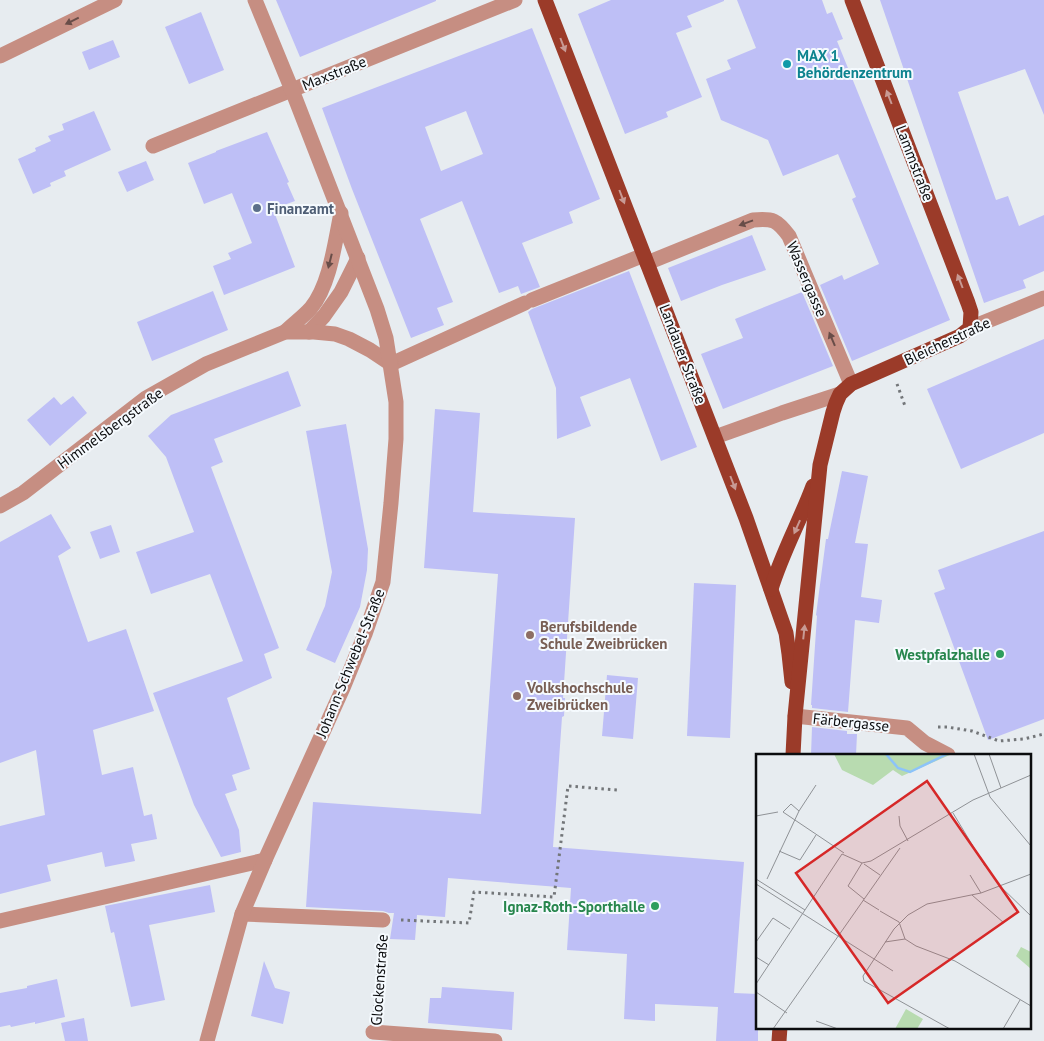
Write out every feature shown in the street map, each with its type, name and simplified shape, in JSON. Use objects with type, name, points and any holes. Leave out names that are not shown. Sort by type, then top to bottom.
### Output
[{"type":"main road","name":"Landauer Straße","points":[[545,0],[746,518],[771,588],[786,633],[795,716]]},
{"type":"main road","name":"Lammstraße","points":[[852,0],[968,303],[971,312],[970,328]]},
{"type":"main road","name":"Bleicherstraße","points":[[846,389],[960,336],[970,328]]},
{"type":"main road","name":"Landauer Straße","points":[[793,754],[795,716],[820,465],[833,412],[846,389]]},
{"type":"main road","points":[[771,588],[778,566],[804,512],[820,465]]},
{"type":"main road","points":[[779,1041],[780,1028]]},
{"type":"street","points":[[0,56],[115,0]]},
{"type":"street","name":"Johann-Schwebel-Straße","points":[[204,1040],[242,914],[264,860],[366,634],[383,582],[396,439],[396,402],[391,364],[377,308],[341,213],[255,0]]},
{"type":"street","name":"Maxstraße","points":[[153,146],[515,0]]},
{"type":"street","points":[[285,332],[310,309],[321,292],[341,213]]},
{"type":"street","name":"Wassergasse","points":[[391,364],[528,301],[753,220],[767,218],[780,224],[789,236],[846,389]]},
{"type":"street","points":[[309,332],[324,316],[341,292],[358,258]]},
{"type":"street","name":"Bleicherstraße","points":[[970,328],[1044,298]]},
{"type":"street","name":"Himmelsbergstraße","points":[[0,506],[23,493],[146,398],[206,364],[285,332],[335,334],[370,350],[391,364]]},
{"type":"street","name":"Bleicherstraße","points":[[715,438],[846,389]]},
{"type":"street","name":"Färbergasse","points":[[795,716],[907,728]]},
{"type":"street","points":[[907,728],[925,743],[946,754]]},
{"type":"street","points":[[0,922],[264,860]]},
{"type":"street","name":"Glockenstraße","points":[[242,914],[382,920]]},
{"type":"street","name":"Glockenstraße","points":[[372,1032],[494,1041]]},
{"type":"path","points":[[907,728],[947,727],[972,731],[999,741],[1024,739],[1044,734]]},
{"type":"path","points":[[382,920],[469,923],[474,892],[554,897],[568,786],[618,790]]},
{"type":"path","name":"Glockenstraße","points":[[372,1032],[382,920]]},
{"type":"building","points":[[276,0],[436,0],[436,1],[300,57]]},
{"type":"building","points":[[611,0],[724,0],[687,16],[692,27],[676,33],[702,97],[666,112],[668,117],[625,134],[578,14]]},
{"type":"building","points":[[737,0],[822,0],[827,14],[832,12],[843,39],[837,41],[950,320],[852,361],[820,285],[842,275],[844,280],[879,264],[852,199],[856,197],[838,154],[783,176],[768,140],[721,120],[706,79],[731,69],[727,60],[756,48]]},
{"type":"building","points":[[880,0],[1044,0],[1044,115],[1025,69],[958,92],[996,200],[1008,196],[1019,226],[1044,215],[1044,271],[1023,280],[1026,288],[984,303]]},
{"type":"building","points":[[201,12],[224,70],[189,84],[165,27]]},
{"type":"building","points":[[532,28],[600,199],[569,212],[573,223],[522,243],[540,287],[521,294],[518,286],[499,293],[462,201],[420,219],[453,302],[437,308],[444,325],[411,338],[322,108]],"holes":[[[466,111],[483,154],[441,171],[425,127]]]},
{"type":"building","points":[[113,40],[120,57],[89,70],[82,52]]},
{"type":"building","points":[[94,111],[111,150],[64,171],[66,176],[50,183],[51,186],[33,194],[18,159],[36,151],[35,148],[51,141],[48,136],[64,130],[62,124]]},
{"type":"building","name":"Finanzamt","points":[[267,132],[289,182],[287,183],[295,201],[273,209],[295,267],[224,295],[213,266],[231,259],[228,253],[252,243],[232,193],[204,204],[188,163]]},
{"type":"building","points":[[146,161],[154,180],[127,192],[118,172]]},
{"type":"building","points":[[752,235],[766,270],[681,301],[668,268]]},
{"type":"building","points":[[629,271],[697,447],[661,461],[630,378],[580,397],[591,426],[557,439],[556,388],[528,312]]},
{"type":"building","points":[[213,291],[228,330],[152,361],[137,322]]},
{"type":"building","points":[[802,292],[833,366],[723,409],[701,354],[743,338],[735,319]]},
{"type":"building","points":[[1044,339],[1044,433],[961,469],[927,389]]},
{"type":"building","points":[[288,371],[301,406],[214,439],[223,462],[211,467],[279,648],[264,654],[272,678],[227,698],[250,769],[232,775],[237,790],[225,794],[239,830],[241,852],[221,857],[194,805],[153,693],[243,661],[210,574],[151,594],[136,552],[194,532],[166,457],[148,436],[171,415]]},
{"type":"building","points":[[73,396],[87,413],[50,446],[27,420],[54,397],[61,405]]},
{"type":"building","name":"Berufsbildende Schule Zweibrücken","points":[[435,409],[480,413],[473,512],[575,518],[563,698],[565,698],[564,716],[562,717],[553,847],[744,862],[734,993],[756,994],[758,1041],[716,1041],[718,1007],[655,1004],[655,1021],[624,1019],[627,954],[567,950],[571,888],[448,878],[445,917],[417,915],[415,940],[390,939],[394,913],[306,907],[313,802],[481,814],[498,574],[424,568]]},
{"type":"building","points":[[346,424],[368,549],[367,570],[360,607],[335,663],[306,650],[325,606],[332,572],[306,431]]},
{"type":"building","points":[[842,471],[868,476],[855,543],[868,544],[861,597],[882,600],[879,623],[855,620],[848,712],[812,708],[811,705],[816,615],[826,539],[828,539]]},
{"type":"building","points":[[51,514],[71,548],[58,556],[88,642],[126,629],[154,711],[93,730],[102,775],[133,767],[144,816],[152,814],[157,839],[131,844],[135,861],[105,867],[102,852],[47,865],[51,881],[0,894],[0,826],[45,815],[36,750],[0,763],[0,542]]},
{"type":"building","points":[[111,525],[120,552],[100,559],[90,532]]},
{"type":"building","name":"Westpfalzhalle","points":[[1044,531],[1044,719],[988,740],[934,593],[945,589],[938,570]]},
{"type":"building","points":[[694,583],[736,585],[730,738],[687,736]]},
{"type":"building","points":[[607,675],[638,678],[633,739],[602,736]]},
{"type":"building","points":[[812,727],[847,731],[847,734],[857,734],[856,754],[811,754]]},
{"type":"building","points":[[210,885],[215,912],[149,925],[165,1000],[131,1007],[114,932],[111,933],[105,906]]},
{"type":"building","points":[[264,961],[275,988],[290,992],[283,1024],[251,1016]]},
{"type":"building","points":[[57,979],[65,1017],[35,1024],[35,1022],[11,1027],[10,1025],[0,1027],[0,993],[27,988],[27,986]]},
{"type":"building","points":[[442,987],[514,992],[512,1030],[428,1023],[430,998],[441,998]]},
{"type":"building","points":[[84,1018],[88,1041],[65,1041],[61,1023]]},
{"type":"place","name":"MAX 1 Behördenzentrum","points":[[787,64]]},
{"type":"place","name":"Finanzamt","points":[[257,208]]},
{"type":"place","name":"Berufsbildende Schule Zweibrücken","points":[[530,635]]},
{"type":"place","name":"Westpfalzhalle","points":[[1000,654]]},
{"type":"place","name":"Volkshochschule Zweibrücken","points":[[517,696]]},
{"type":"place","name":"Ignaz-Roth-Sporthalle","points":[[655,906]]}]
